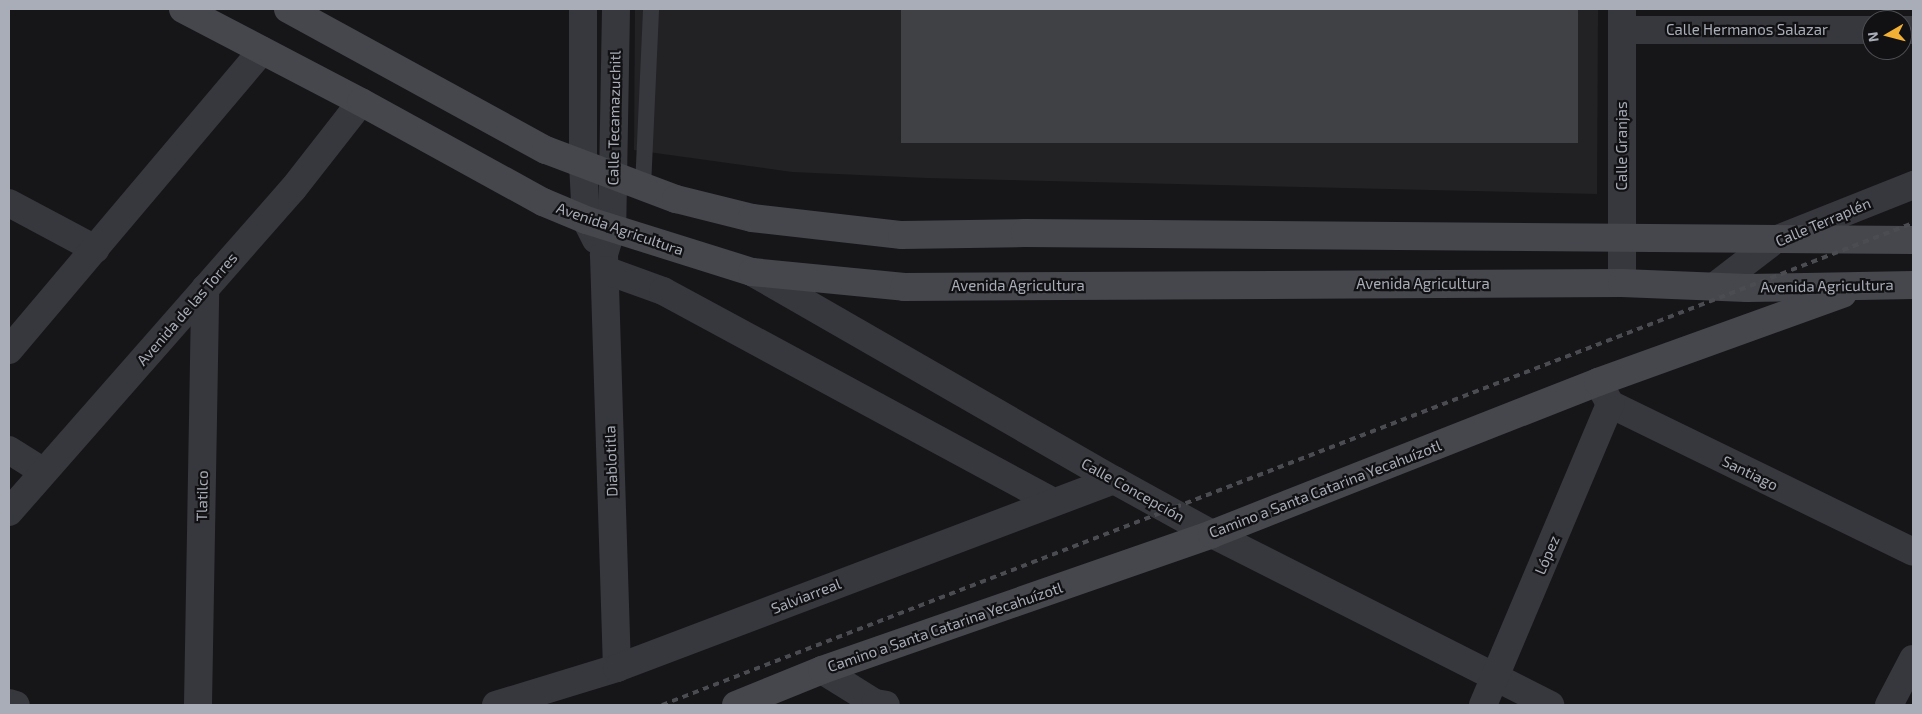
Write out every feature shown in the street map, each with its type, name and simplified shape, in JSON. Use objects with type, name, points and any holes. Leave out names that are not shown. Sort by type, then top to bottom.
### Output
[{"type":"main road","name":"Avenida Agricultura","points":[[182,9],[361,102],[543,202],[586,220],[752,272],[904,287],[1622,283],[1715,286],[1913,285]]},
{"type":"main road","points":[[288,9],[546,150],[676,199],[752,218],[902,235],[1024,233],[1913,240]]},
{"type":"main road","name":"Camino a Santa Catarina Yecahuízotl","points":[[736,705],[822,670],[1212,534],[1604,394],[1863,286],[1913,270]]},
{"type":"street","name":"Calle Tecamazuchitl","points":[[583,9],[582,164],[586,220]]},
{"type":"street","name":"Calle Tecamazuchitl","points":[[612,228],[616,9]]},
{"type":"street","name":"Calle Hermanos Salazar","points":[[1622,19],[1862,30]]},
{"type":"street","name":"Calle Granjas","points":[[1622,19],[1622,283]]},
{"type":"street","points":[[9,350],[262,51]]},
{"type":"street","name":"Avenida de las Torres","points":[[9,512],[293,189],[361,102]]},
{"type":"street","name":"Calle Terraplén","points":[[1715,286],[1775,240],[1913,185]]},
{"type":"street","points":[[9,203],[95,249]]},
{"type":"street","name":"Diablotitla","points":[[586,220],[605,262]]},
{"type":"street","name":"Diablotitla","points":[[612,228],[605,262],[617,668]]},
{"type":"street","points":[[605,262],[663,291],[1054,502]]},
{"type":"street","name":"Calle Concepción","points":[[752,272],[1114,480],[1212,534],[1550,705]]},
{"type":"street","name":"Tlatilco","points":[[198,705],[205,288]]},
{"type":"street","name":"Santiago","points":[[1604,394],[1913,552]]},
{"type":"street","name":"López","points":[[1483,705],[1604,394]]},
{"type":"street","points":[[9,450],[44,472]]},
{"type":"street","name":"Salviarreal","points":[[496,705],[617,668],[1114,480]]},
{"type":"street","points":[[1890,705],[1913,659]]},
{"type":"street","points":[[822,670],[875,702],[886,705]]},
{"type":"street","points":[[9,703],[16,705]]},
{"type":"lane","points":[[643,187],[651,9]]},
{"type":"shaded area","points":[[635,9],[1598,9],[1597,194],[927,178],[792,172],[634,150]]},
{"type":"building","points":[[901,9],[1578,9],[1578,143],[901,143]]},
{"type":"railway","points":[[662,705],[1913,223]]}]
